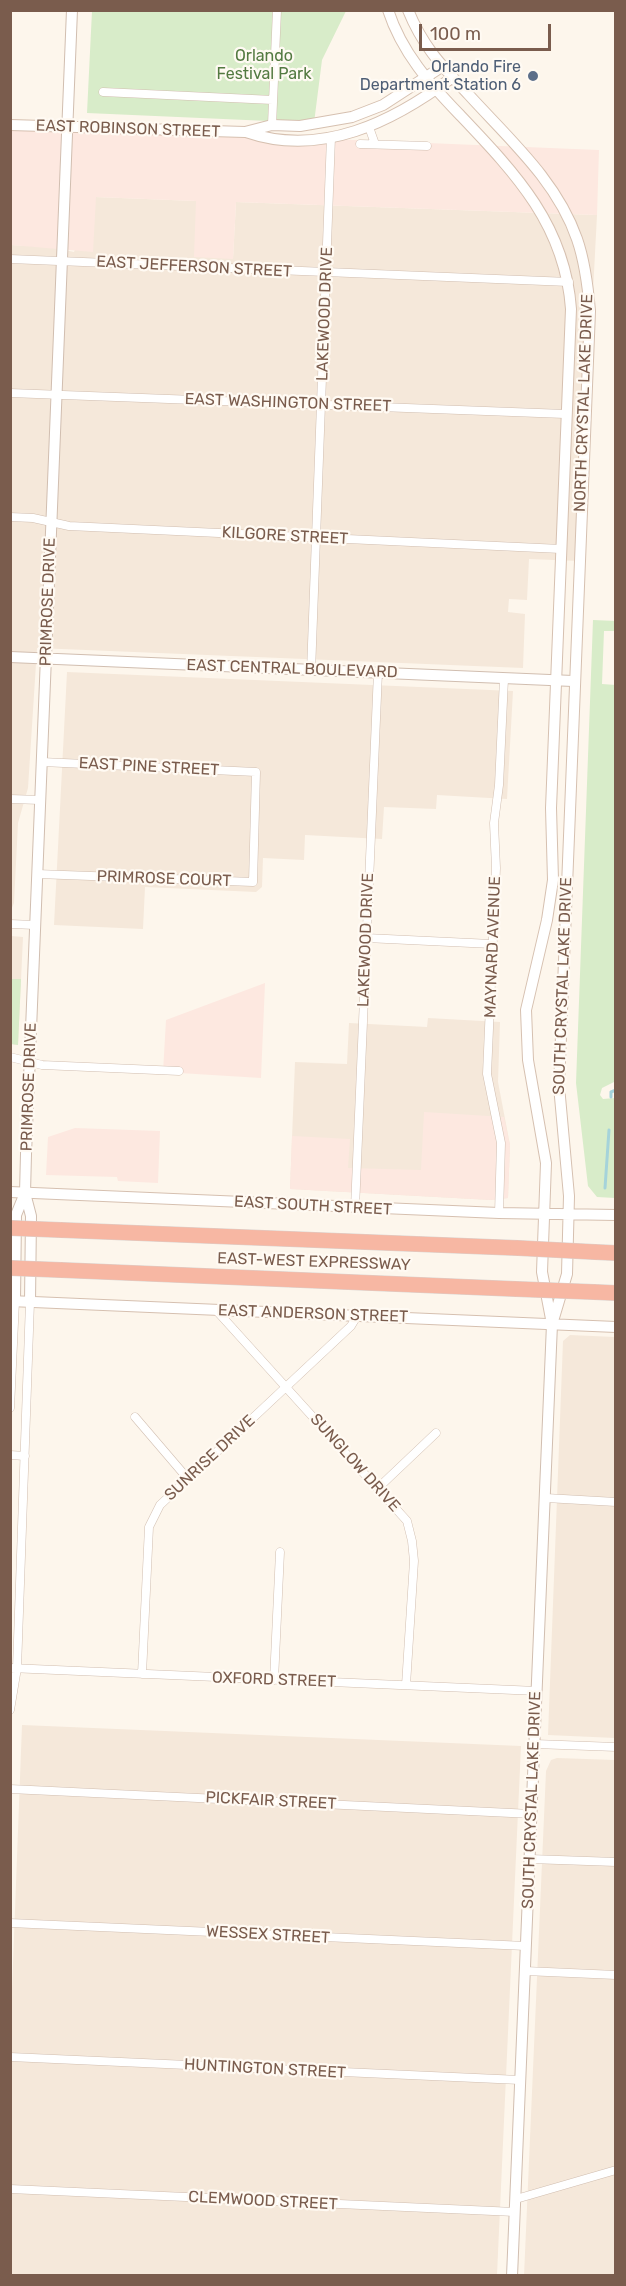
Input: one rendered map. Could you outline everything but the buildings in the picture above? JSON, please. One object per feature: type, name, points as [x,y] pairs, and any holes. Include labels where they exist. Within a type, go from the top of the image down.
[{"type":"highway","name":"EAST-WEST EXPRESSWAY","points":[[10,1228],[615,1253]]},
{"type":"highway","name":"EAST-WEST EXPRESSWAY","points":[[10,1268],[615,1293]]},
{"type":"main road","name":"PRIMROSE DRIVE","points":[[30,1302],[31,1216],[25,1193],[72,10]]},
{"type":"main road","name":"NORTH CRYSTAL LAKE DRIVE","points":[[388,10],[402,43],[425,78],[532,195],[558,246],[569,282],[571,309],[565,414],[557,681]]},
{"type":"main road","name":"NORTH CRYSTAL LAKE DRIVE","points":[[408,10],[428,51],[552,189],[577,239],[583,260],[590,311],[573,681]]},
{"type":"main road","name":"EAST ROBINSON STREET","points":[[10,125],[245,132],[272,125],[300,126],[352,117],[383,105],[443,66]]},
{"type":"main road","name":"EAST ROBINSON STREET","points":[[245,132],[270,141],[331,137],[369,127],[436,90],[453,77]]},
{"type":"main road","name":"EAST CENTRAL BOULEVARD","points":[[10,657],[573,681]]},
{"type":"main road","name":"SOUTH CRYSTAL LAKE DRIVE","points":[[512,2276],[552,1324],[542,1272],[546,1163],[528,1060],[526,1010],[547,920],[553,880],[551,808],[557,681]]},
{"type":"main road","name":"SOUTH CRYSTAL LAKE DRIVE","points":[[552,1324],[567,1274],[569,1213],[569,1170],[559,1086],[573,681]]},
{"type":"main road","name":"EAST SOUTH STREET","points":[[10,1192],[499,1214],[615,1215]]},
{"type":"main road","name":"PRIMROSE DRIVE","points":[[13,1301],[16,1215],[25,1193]]},
{"type":"main road","name":"EAST ANDERSON STREET","points":[[13,1301],[615,1327]]},
{"type":"street","points":[[272,125],[277,10]]},
{"type":"street","points":[[103,92],[273,100]]},
{"type":"street","points":[[369,127],[375,144]]},
{"type":"street","name":"LAKEWOOD DRIVE","points":[[311,671],[318,538],[331,137]]},
{"type":"street","points":[[360,144],[427,146]]},
{"type":"street","name":"EAST JEFFERSON STREET","points":[[10,259],[569,282]]},
{"type":"street","name":"EAST WASHINGTON STREET","points":[[10,393],[565,414]]},
{"type":"street","name":"KILGORE STREET","points":[[10,517],[69,526],[561,549]]},
{"type":"street","name":"LAKEWOOD DRIVE","points":[[355,1208],[378,672]]},
{"type":"street","name":"MAYNARD AVENUE","points":[[499,1214],[501,1143],[488,1074],[496,868],[494,823],[499,785],[504,679]]},
{"type":"street","name":"EAST PINE STREET","points":[[42,762],[256,772]]},
{"type":"street","name":"PRIMROSE COURT","points":[[37,874],[253,882],[256,772]]},
{"type":"street","points":[[10,799],[40,801]]},
{"type":"street","points":[[10,924],[35,925]]},
{"type":"street","points":[[366,938],[492,944]]},
{"type":"street","points":[[10,1057],[42,1065],[179,1071]]},
{"type":"street","name":"PRIMROSE DRIVE","points":[[10,1408],[13,1301]]},
{"type":"street","name":"PRIMROSE DRIVE","points":[[10,1710],[20,1590],[30,1302]]},
{"type":"street","name":"SUNGLOW DRIVE","points":[[216,1310],[407,1521],[412,1541],[406,1685]]},
{"type":"street","name":"SUNRISE DRIVE","points":[[142,1674],[149,1527],[160,1505],[287,1388],[351,1326],[357,1317]]},
{"type":"street","points":[[135,1417],[188,1479]]},
{"type":"street","points":[[378,1488],[436,1433]]},
{"type":"street","points":[[10,1455],[25,1456]]},
{"type":"street","points":[[546,1498],[615,1502]]},
{"type":"street","points":[[274,1680],[280,1552]]},
{"type":"street","points":[[10,1590],[20,1590]]},
{"type":"street","name":"OXFORD STREET","points":[[14,1668],[537,1691]]},
{"type":"street","points":[[534,1744],[615,1747]]},
{"type":"street","name":"PICKFAIR STREET","points":[[10,1789],[532,1814]]},
{"type":"street","points":[[530,1859],[615,1862]]},
{"type":"street","name":"WESSEX STREET","points":[[10,1923],[526,1946]]},
{"type":"street","points":[[525,1971],[615,1975]]},
{"type":"street","name":"HUNTINGTON STREET","points":[[10,2057],[520,2080]]},
{"type":"street","points":[[516,2199],[615,2170]]},
{"type":"street","name":"CLEMWOOD STREET","points":[[10,2189],[515,2212]]},
{"type":"shaded area","points":[[11,126],[599,150],[597,215],[236,202],[233,259],[194,257],[196,201],[96,197],[93,252],[11,245]]},
{"type":"shaded area","points":[[96,197],[196,201],[233,258],[236,202],[597,215],[579,561],[529,559],[527,600],[509,599],[508,612],[525,614],[523,668],[37,648],[28,788],[18,823],[14,903],[11,910],[11,245],[51,247],[74,252]]},
{"type":"shaded area","points":[[67,672],[513,691],[507,799],[437,795],[436,809],[384,807],[382,839],[305,835],[304,860],[263,858],[262,887],[256,892],[145,887],[143,929],[54,925]]},
{"type":"shaded area","points":[[11,936],[23,937],[18,1045],[11,1044]]},
{"type":"shaded area","points":[[265,983],[261,1078],[163,1072],[166,1020]]},
{"type":"shaded area","points":[[428,1018],[500,1022],[498,1082],[510,1145],[508,1198],[491,1200],[290,1189],[295,1062],[347,1064],[349,1023],[427,1027]]},
{"type":"shaded area","points":[[424,1112],[504,1117],[510,1145],[508,1198],[491,1200],[290,1189],[292,1136],[350,1139],[348,1168],[421,1170]]},
{"type":"shaded area","points":[[75,1128],[160,1131],[158,1183],[118,1181],[117,1177],[46,1175],[48,1137]]},
{"type":"shaded area","points":[[570,1335],[615,1337],[615,1738],[548,1735],[563,1341]]},
{"type":"shaded area","points":[[22,1725],[521,1746],[497,2275],[11,2276],[11,2016]]},
{"type":"shaded area","points":[[557,1758],[615,1760],[615,2275],[524,2276],[546,1771],[551,1760]]},
{"type":"green space","name":"Orlando Festival Park","points":[[92,11],[346,11],[322,60],[314,123],[87,113]]},
{"type":"green space","points":[[593,620],[616,621],[615,631],[604,631],[602,684],[616,685],[616,1081],[602,1088],[600,1095],[603,1099],[615,1098],[615,1198],[597,1197],[588,1186],[576,1083]]},
{"type":"green space","points":[[11,979],[21,979],[18,1045],[11,1044]]},
{"type":"waterway","points":[[611,1097],[611,1092],[616,1090]]},
{"type":"waterway","points":[[605,1188],[609,1130]]},
{"type":"place","name":"Orlando Fire Department Station 6","points":[[533,76]]}]
